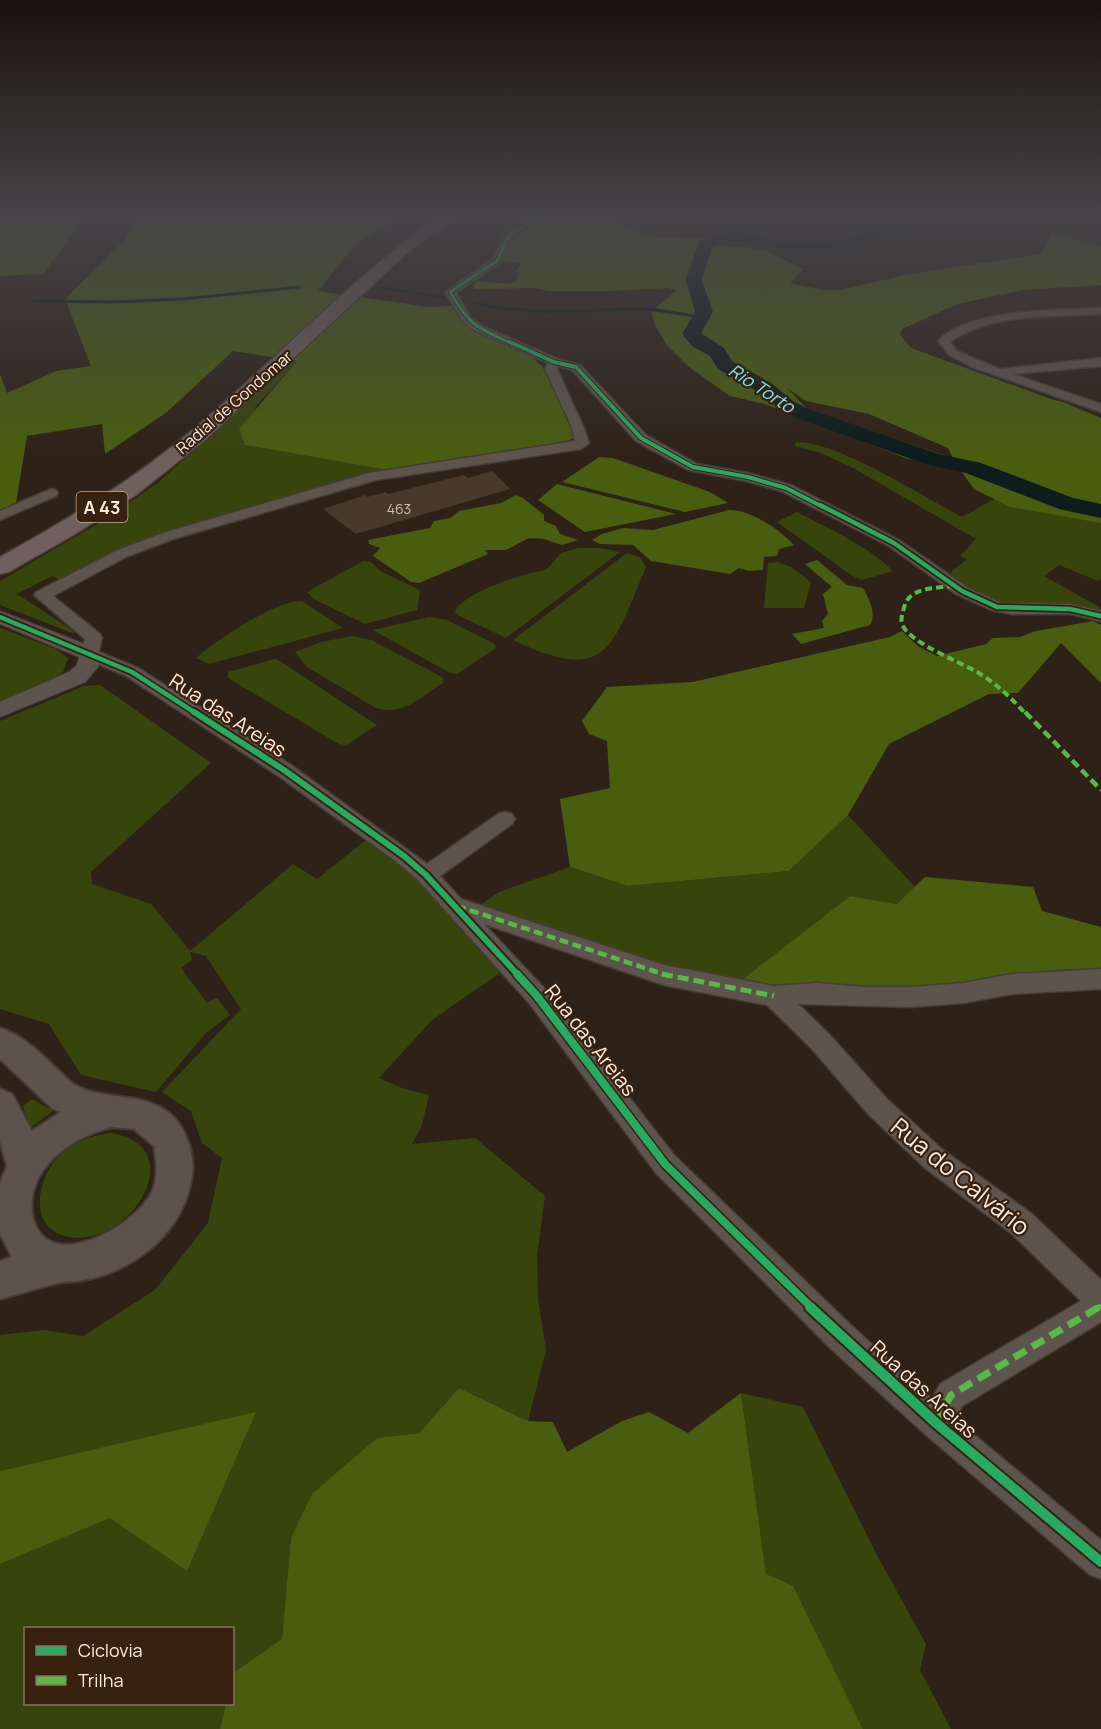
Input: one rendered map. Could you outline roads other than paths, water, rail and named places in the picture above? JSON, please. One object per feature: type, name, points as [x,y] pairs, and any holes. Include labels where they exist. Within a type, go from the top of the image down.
[{"type":"highway","name":"Radial de Gondomar","points":[[0,567],[69,528],[128,490],[197,437],[247,383],[344,295]]},
{"type":"highway","name":"Radial de Gondomar","points":[[0,543],[48,519],[101,486],[247,383]]},
{"type":"main road","points":[[0,1042],[9,1046],[65,1098],[112,1112]]},
{"type":"main road","points":[[0,1105],[18,1140],[12,1192],[12,1221],[21,1241],[37,1256],[59,1263]]},
{"type":"main road","points":[[0,1280],[59,1263],[88,1262],[117,1252],[142,1233],[162,1209],[174,1183],[176,1158],[168,1137],[154,1121],[135,1113],[112,1112],[87,1117],[63,1128],[42,1145],[12,1192]]},
{"type":"street","points":[[452,295],[467,320],[480,329],[554,362],[576,367],[640,438],[685,463],[702,470],[748,477],[786,488],[894,543],[954,586],[976,599],[997,607],[1070,609],[1101,616]]},
{"type":"street","points":[[1101,311],[992,320],[971,325],[950,334],[944,341],[953,353],[996,372],[1101,408]]},
{"type":"street","points":[[0,710],[77,677],[87,667],[94,638],[42,595],[121,554],[168,536],[374,476],[582,443],[578,428],[551,369],[554,362]]},
{"type":"street","points":[[996,372],[1101,362]]},
{"type":"street","points":[[1030,368],[1034,385]]},
{"type":"street","points":[[0,516],[51,494]]},
{"type":"street","name":"Rua das Areias","points":[[0,617],[132,672],[284,770],[426,874],[537,996],[665,1164],[841,1337],[936,1424],[1101,1562]]},
{"type":"street","points":[[426,874],[505,819]]},
{"type":"street","points":[[451,904],[664,975],[774,996],[817,993],[865,997],[911,997],[963,993],[1012,984],[1101,979]]},
{"type":"street","name":"Rua do Calvário","points":[[774,996],[820,1041],[878,1107],[934,1159],[1022,1224],[1101,1300]]},
{"type":"street","points":[[936,1424],[951,1395],[1101,1306]]},
{"type":"waterway","points":[[34,301],[113,302],[225,295]]},
{"type":"waterway","points":[[426,295],[447,298]]},
{"type":"waterway","name":"Rio Torto","points":[[699,295],[704,312],[691,334],[700,343],[717,352],[725,365],[764,387],[786,405],[801,413],[933,459],[973,468],[1067,504],[1101,511]]},
{"type":"waterway","points":[[475,303],[535,311],[645,309],[701,317]]}]
